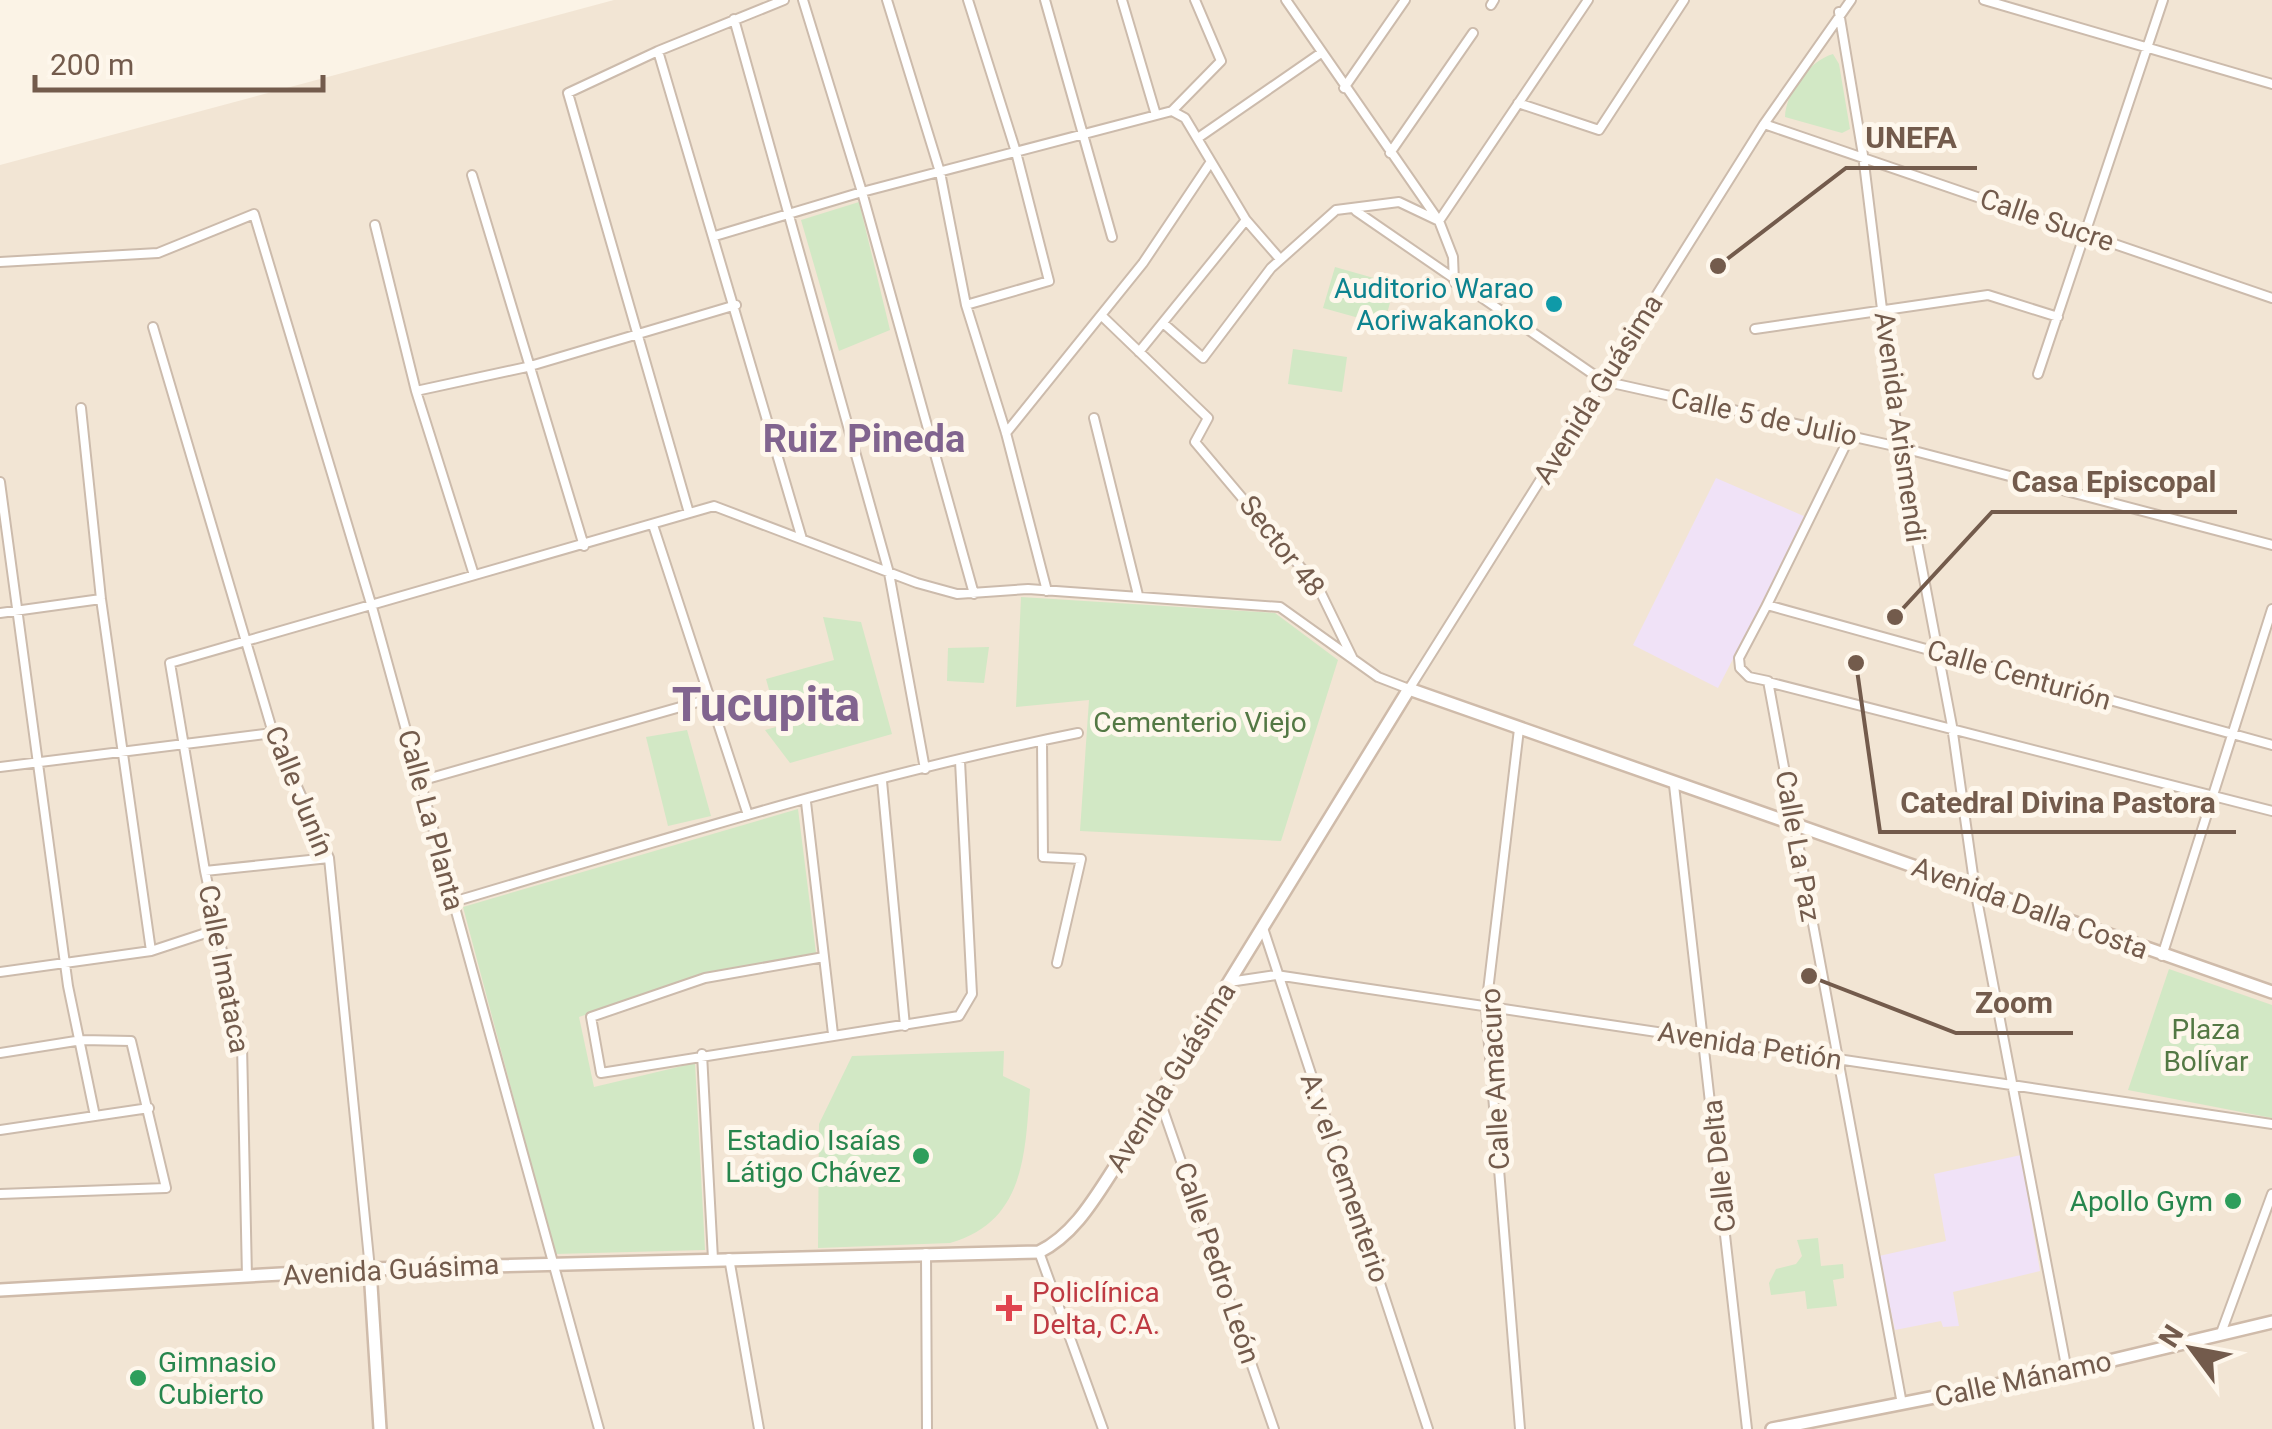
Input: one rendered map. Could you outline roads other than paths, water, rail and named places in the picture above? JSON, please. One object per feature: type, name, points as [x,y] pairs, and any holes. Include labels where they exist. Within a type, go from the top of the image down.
[{"type":"main road","name":"Avenida Dalla Costa","points":[[1410,690],[2272,992]]},
{"type":"main road","name":"Avenida Guásima","points":[[1,1286],[552,1263],[1039,1252],[1062,1237],[1082,1215],[1159,1098],[1410,690]]},
{"type":"main road","points":[[370,1269],[380,1429]]},
{"type":"main road","name":"Calle Mánamo","points":[[1772,1429],[2067,1371],[2272,1322]]},
{"type":"street","points":[[688,513],[568,93],[658,50],[784,0]]},
{"type":"street","points":[[803,0],[862,192],[974,594]]},
{"type":"street","points":[[887,0],[940,172],[966,305],[1006,432],[1047,590]]},
{"type":"street","points":[[966,305],[1049,281],[1016,152],[968,0]]},
{"type":"street","points":[[1045,0],[1112,237]]},
{"type":"street","points":[[1122,0],[1156,114]]},
{"type":"street","points":[[714,236],[862,192],[1172,111],[1221,61],[1195,0]]},
{"type":"street","points":[[1286,0],[1439,221],[1454,257],[1454,282]]},
{"type":"street","points":[[1344,88],[1404,0]]},
{"type":"street","points":[[1439,221],[1588,0]]},
{"type":"street","points":[[1518,103],[1600,130],[1684,0]]},
{"type":"street","name":"Avenida Guásima","points":[[1410,690],[1764,124],[1851,0]]},
{"type":"street","points":[[1984,0],[2272,84]]},
{"type":"street","points":[[2038,374],[2088,234],[2163,0]]},
{"type":"street","name":"Avenida Arismendi","points":[[1840,12],[1863,155],[1899,447],[1952,726],[1975,889],[2067,1371]]},
{"type":"street","points":[[734,19],[889,572],[924,769]]},
{"type":"street","points":[[1390,153],[1474,32]]},
{"type":"street","points":[[658,50],[802,539]]},
{"type":"street","points":[[1198,138],[1321,53]]},
{"type":"street","points":[[1172,111],[1184,118],[1246,220],[1280,259]]},
{"type":"street","name":"Calle Sucre","points":[[1764,124],[2272,298]]},
{"type":"street","points":[[1006,432],[1144,264],[1210,163]]},
{"type":"street","points":[[472,175],[527,368],[584,546]]},
{"type":"street","points":[[1163,322],[1202,358],[1280,259],[1336,210],[1399,202],[1439,221]]},
{"type":"street","name":"Calle 5 de Julio","points":[[1356,210],[1454,282],[1603,381],[1899,447],[2272,546]]},
{"type":"street","name":"Calle La Planta","points":[[0,262],[158,253],[254,214],[372,607],[599,1429]]},
{"type":"street","points":[[1101,315],[1139,352],[1246,220]]},
{"type":"street","points":[[374,225],[416,391],[474,575]]},
{"type":"street","points":[[1755,329],[1988,295],[2058,317]]},
{"type":"street","points":[[416,391],[527,368],[736,305]]},
{"type":"street","name":"Calle Junín","points":[[153,327],[273,733],[329,858],[370,1269]]},
{"type":"street","name":"Sector 48","points":[[1139,352],[1208,418],[1195,442],[1319,589],[1353,660]]},
{"type":"street","points":[[81,408],[101,599],[151,950]]},
{"type":"street","points":[[1094,418],[1138,596]]},
{"type":"street","points":[[1767,606],[1850,436]]},
{"type":"street","points":[[0,482],[68,986],[95,1116]]},
{"type":"street","points":[[246,643],[714,506],[939,590],[974,594],[1047,590],[1280,608],[1353,660],[1410,690]]},
{"type":"street","points":[[653,525],[748,816]]},
{"type":"street","points":[[0,612],[101,599]]},
{"type":"street","name":"Calle Centurión","points":[[1767,606],[1935,650],[2231,737],[2272,745]]},
{"type":"street","name":"Calle La Paz","points":[[1767,606],[1739,658],[1740,668],[1749,676],[1768,682],[1902,1405]]},
{"type":"street","points":[[2162,956],[2272,610]]},
{"type":"street","name":"Calle Imataca","points":[[246,643],[170,663],[206,871],[242,1045],[248,1277]]},
{"type":"street","points":[[1768,682],[2272,811]]},
{"type":"street","points":[[420,781],[712,698]]},
{"type":"street","name":"Calle Amacuro","points":[[1519,729],[1486,1008],[1520,1429]]},
{"type":"street","points":[[0,766],[183,747],[273,733]]},
{"type":"street","points":[[453,902],[748,816],[960,760],[1078,734]]},
{"type":"street","points":[[1042,740],[1043,857],[1082,859],[1057,963]]},
{"type":"street","points":[[824,957],[705,978],[591,1018],[601,1074],[702,1054],[958,1016],[972,994],[960,760]]},
{"type":"street","points":[[882,781],[905,1026]]},
{"type":"street","name":"Calle Delta","points":[[1674,785],[1748,1429]]},
{"type":"street","points":[[806,802],[833,1034]]},
{"type":"street","points":[[206,871],[329,858]]},
{"type":"street","name":"A.v el Cementerio","points":[[1263,928],[1428,1429]]},
{"type":"street","points":[[0,972],[151,950],[218,929]]},
{"type":"street","name":"Avenida Petión","points":[[1229,982],[1276,975],[2272,1124]]},
{"type":"street","points":[[0,1053],[82,1040],[130,1040],[166,1188],[0,1194]]},
{"type":"street","points":[[702,1054],[713,1258]]},
{"type":"street","name":"Calle Pedro León","points":[[1159,1098],[1274,1429]]},
{"type":"street","points":[[0,1130],[149,1108]]},
{"type":"street","points":[[2221,1333],[2272,1194]]},
{"type":"street","points":[[1039,1252],[1103,1429]]},
{"type":"street","points":[[926,1253],[927,1429]]},
{"type":"street","points":[[729,1258],[759,1429]]},
{"type":"place","name":"UNEFA","points":[[1718,266]]},
{"type":"place","name":"Auditorio Warao Aoriwakanoko","points":[[1554,304]]},
{"type":"place","name":"Casa Episcopal","points":[[1895,617]]},
{"type":"place","name":"Catedral Divina Pastora","points":[[1856,663]]},
{"type":"place","name":"Zoom","points":[[1809,976]]},
{"type":"place","name":"Estadio Isaías Látigo Chávez","points":[[921,1156]]},
{"type":"place","name":"Apollo Gym","points":[[2233,1201]]},
{"type":"place","name":"Policlínica Delta, C.A.","points":[[1009,1308]]},
{"type":"place","name":"Gimnasio Cubierto","points":[[138,1378]]},
{"type":"district","name":"Ruiz Pineda","points":[[864,439]]},
{"type":"district","name":"Tucupita","points":[[766,704]]},
{"type":"park label","name":"Cementerio Viejo","points":[[1200,722]]},
{"type":"park label","name":"Plaza Bolívar","points":[[2206,1045]]}]
